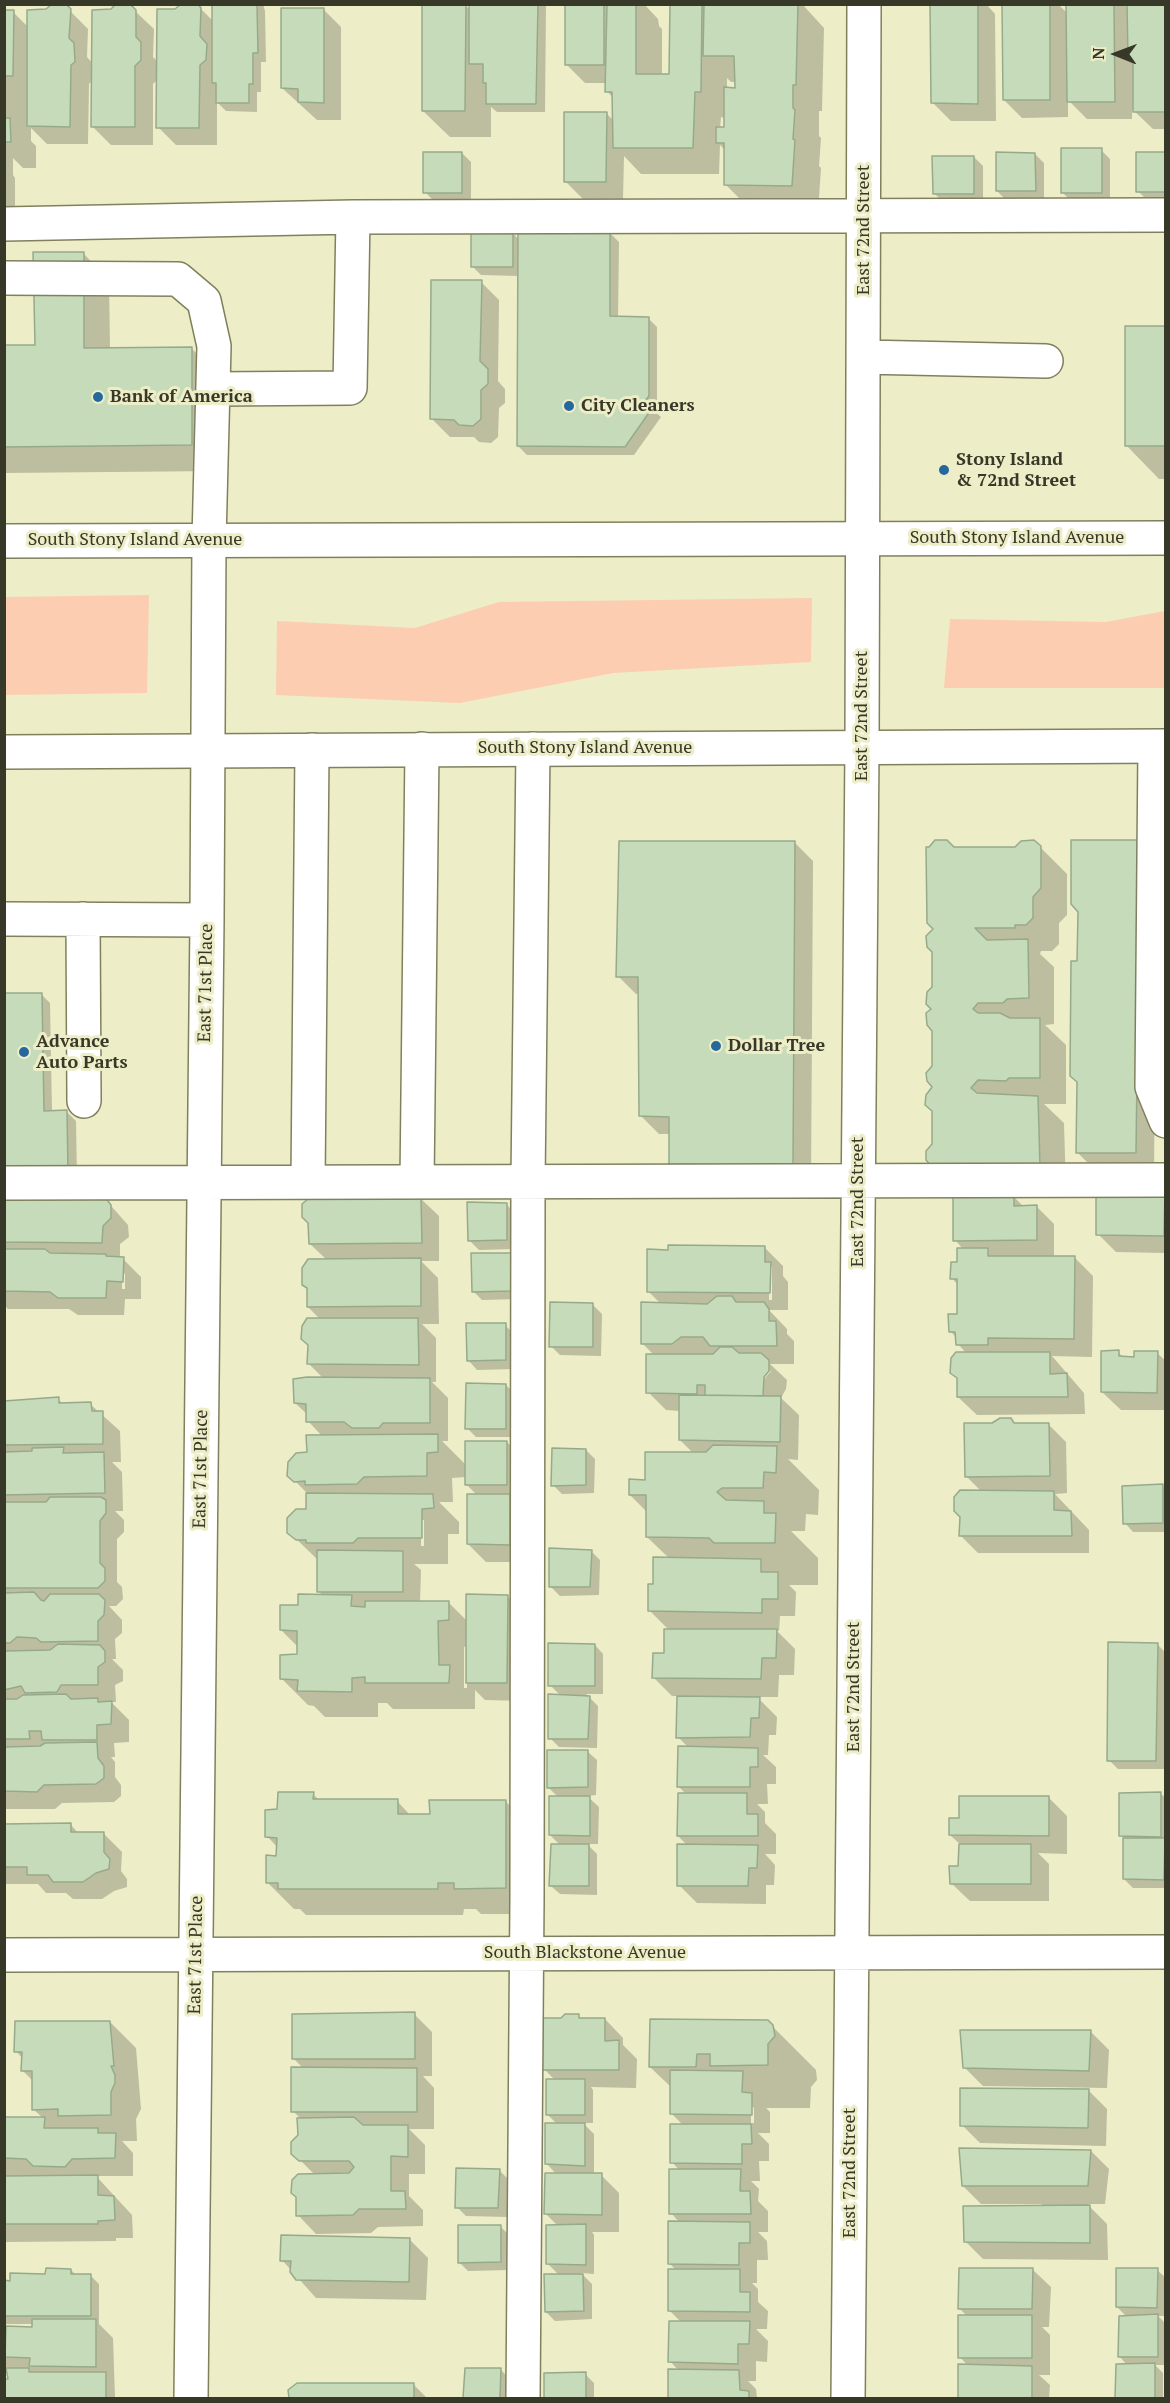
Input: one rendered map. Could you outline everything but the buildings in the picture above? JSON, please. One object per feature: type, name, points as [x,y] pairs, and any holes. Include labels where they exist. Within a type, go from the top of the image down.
[{"type":"main road","name":"East 72nd Street","points":[[848,2398],[862,747],[864,4]]},
{"type":"main road","points":[[4,224],[352,217],[1166,216]]},
{"type":"main road","points":[[213,389],[350,388],[352,217]]},
{"type":"main road","name":"East 71st Place","points":[[4,278],[178,279],[204,301],[214,346],[209,540],[209,750],[191,2398]]},
{"type":"main road","points":[[864,357],[1046,361]]},
{"type":"main road","name":"South Stony Island Avenue","points":[[4,541],[1166,538]]},
{"type":"main road","points":[[1160,746],[1152,1087],[1164,1116]]},
{"type":"main road","name":"South Stony Island Avenue","points":[[4,752],[1160,746]]},
{"type":"main road","points":[[417,1182],[422,749]]},
{"type":"main road","points":[[523,2398],[527,1953],[528,1181],[533,749]]},
{"type":"main road","points":[[308,1182],[312,750]]},
{"type":"main road","points":[[4,920],[207,920]]},
{"type":"main road","points":[[83,920],[84,1101]]},
{"type":"main road","points":[[4,1183],[1166,1180]]},
{"type":"main road","name":"South Blackstone Avenue","points":[[4,1955],[1166,1952]]},
{"type":"shaded area","points":[[149,595],[147,693],[5,695],[5,597]]},
{"type":"shaded area","points":[[812,598],[811,662],[613,673],[460,703],[276,695],[277,621],[415,628],[499,602]]},
{"type":"shaded area","points":[[1165,611],[1165,688],[944,688],[950,619],[1106,622]]},
{"type":"place","name":"Bank of America","points":[[98,397]]},
{"type":"place","name":"City Cleaners","points":[[569,406]]},
{"type":"place","name":"Stony Island & 72nd Street","points":[[944,470]]},
{"type":"place","name":"Dollar Tree","points":[[716,1046]]},
{"type":"place","name":"Advance Auto Parts","points":[[24,1052]]}]
